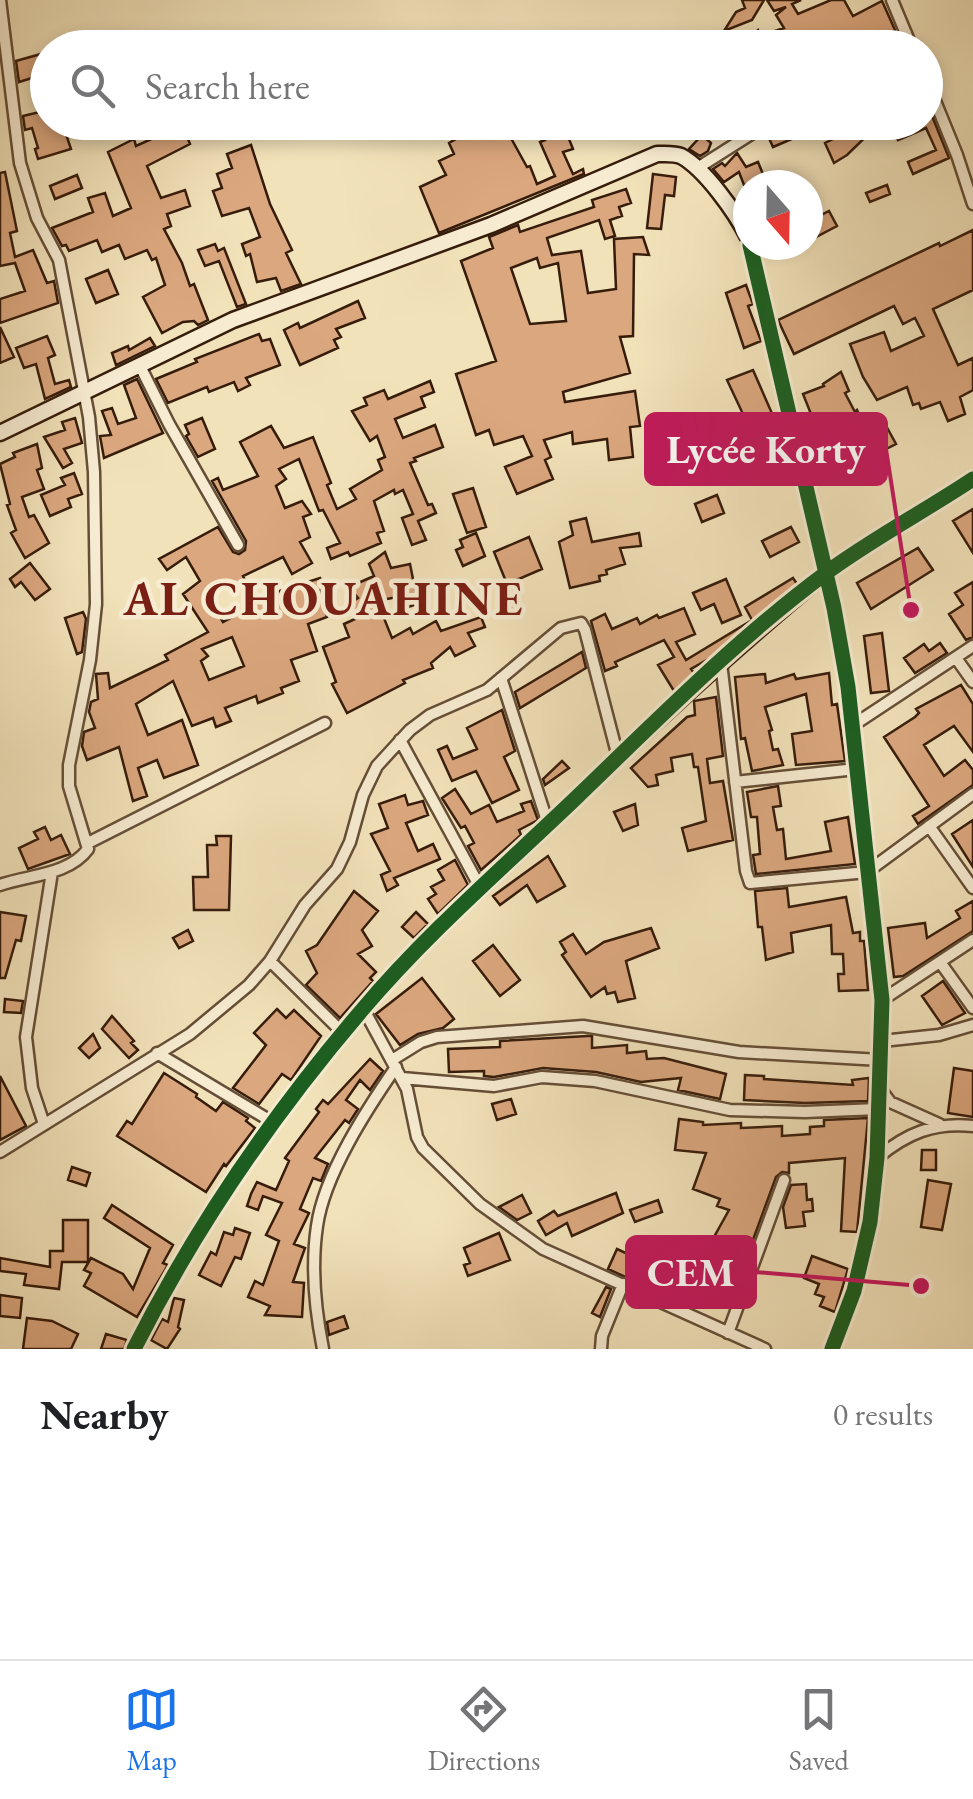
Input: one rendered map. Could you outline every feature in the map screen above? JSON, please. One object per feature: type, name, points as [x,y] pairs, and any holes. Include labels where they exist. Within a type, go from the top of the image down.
[{"type":"street","points":[[0,0],[20,162],[37,218],[59,260],[86,391],[94,472],[96,604],[90,660],[69,765],[69,786],[88,843],[85,854],[52,872],[0,884]]},
{"type":"street","points":[[892,0],[905,30]]},
{"type":"street","points":[[943,121],[973,204]]},
{"type":"street","points":[[696,169],[742,140]]},
{"type":"street","points":[[0,433],[233,320],[491,226],[636,160],[670,154],[682,156],[733,213]]},
{"type":"street","points":[[753,260],[796,454],[827,572],[852,726],[882,1000],[877,1158],[864,1256],[833,1349]]},
{"type":"street","points":[[140,366],[168,424],[238,545]]},
{"type":"street","points":[[134,1349],[178,1268],[274,1122],[363,1008],[548,824],[720,662],[827,572],[973,479]]},
{"type":"street","points":[[0,1152],[217,1013],[249,986],[305,904],[337,869],[377,766],[430,715],[476,696],[561,628],[580,623],[618,757]]},
{"type":"street","points":[[852,726],[973,646]]},
{"type":"street","points":[[956,658],[973,682]]},
{"type":"street","points":[[720,662],[750,883],[867,872],[973,794]]},
{"type":"street","points":[[501,678],[548,824]]},
{"type":"street","points":[[88,843],[325,723]]},
{"type":"street","points":[[400,740],[481,889]]},
{"type":"street","points":[[735,782],[856,769]]},
{"type":"street","points":[[929,826],[973,888]]},
{"type":"street","points":[[44,1124],[32,1088],[26,1037],[52,872]]},
{"type":"street","points":[[882,1000],[973,940]]},
{"type":"street","points":[[270,960],[343,1033]]},
{"type":"street","points":[[940,962],[973,1008]]},
{"type":"street","points":[[363,1008],[402,1078],[417,1137],[480,1204],[543,1248],[763,1349]]},
{"type":"street","points":[[882,1042],[940,1035],[973,1025]]},
{"type":"street","points":[[323,1349],[314,1283],[317,1224],[338,1168],[394,1064],[421,1042],[436,1036],[556,1026],[601,1028],[739,1052],[880,1060]]},
{"type":"street","points":[[157,1053],[274,1122]]},
{"type":"street","points":[[402,1078],[481,1086],[542,1077],[594,1082],[730,1110],[878,1109]]},
{"type":"street","points":[[879,1086],[890,1102],[940,1125]]},
{"type":"street","points":[[877,1158],[914,1132],[940,1125],[973,1126]]},
{"type":"street","points":[[728,1333],[784,1180]]},
{"type":"street","points":[[601,1349],[602,1336],[623,1284]]},
{"type":"building","points":[[742,0],[764,0],[752,20],[725,30],[736,12],[745,8]]},
{"type":"building","points":[[767,0],[801,0],[792,4],[798,14],[831,0],[844,0],[853,16],[882,1],[895,30],[778,30],[784,28],[776,15],[786,7],[774,11]]},
{"type":"building","points":[[30,57],[30,79],[19,82],[16,61]]},
{"type":"building","points":[[30,114],[30,129],[25,130],[23,116]]},
{"type":"building","points":[[36,140],[68,140],[71,149],[38,159]]},
{"type":"building","points":[[132,140],[136,146],[149,140],[188,140],[190,144],[147,166],[161,198],[185,190],[190,206],[167,214],[171,226],[164,229],[190,286],[194,284],[208,320],[198,325],[194,321],[183,322],[162,333],[143,297],[165,285],[156,258],[152,260],[147,250],[125,259],[119,245],[102,252],[97,240],[69,251],[52,228],[93,212],[88,198],[105,193],[113,216],[131,208],[108,152]]},
{"type":"building","points":[[512,140],[537,184],[555,176],[540,142],[569,140],[573,149],[563,152],[573,174],[583,169],[584,174],[439,233],[420,187],[446,175],[439,161],[454,154],[449,143]]},
{"type":"building","points":[[697,140],[711,143],[700,156],[689,149]]},
{"type":"building","points":[[770,140],[789,140],[773,147]]},
{"type":"building","points":[[831,140],[862,140],[834,163],[825,143]]},
{"type":"building","points":[[931,140],[942,140],[949,158],[913,174],[908,162],[936,150]]},
{"type":"building","points":[[251,145],[270,204],[292,250],[286,253],[301,284],[281,291],[276,278],[257,282],[250,254],[246,256],[242,244],[260,237],[249,208],[222,216],[213,191],[222,188],[217,174],[232,168],[227,154]]},
{"type":"building","points":[[737,153],[746,167],[758,162],[761,170],[733,170],[733,176],[724,182],[713,169],[722,163],[725,166]]},
{"type":"building","points":[[5,172],[17,231],[10,233],[15,257],[33,250],[47,283],[54,281],[58,303],[0,323],[0,299],[25,291],[15,263],[0,266],[0,173]]},
{"type":"building","points":[[653,174],[676,177],[674,196],[665,195],[661,229],[647,228]]},
{"type":"building","points":[[77,175],[82,188],[55,199],[50,186]]},
{"type":"building","points":[[887,185],[890,194],[870,202],[866,193]]},
{"type":"building","points":[[626,189],[631,203],[619,207],[622,216],[610,220],[615,236],[605,239],[599,220],[547,238],[552,255],[581,251],[588,293],[616,289],[614,239],[643,237],[649,255],[634,254],[633,336],[620,337],[630,373],[563,392],[565,402],[635,391],[640,426],[630,427],[633,457],[609,460],[607,439],[573,444],[572,432],[544,440],[551,457],[545,460],[553,479],[517,494],[505,467],[532,456],[523,436],[494,445],[489,430],[476,435],[456,374],[496,361],[461,261],[493,248],[489,237],[518,225],[520,232],[594,207],[592,200]],"holes":[[[537,258],[540,268],[558,263],[566,321],[530,324],[511,268]]]},
{"type":"building","points":[[829,211],[837,226],[823,233],[823,214]]},
{"type":"building","points":[[973,230],[973,290],[933,309],[958,365],[973,358],[973,390],[960,397],[965,414],[948,421],[940,402],[921,409],[919,403],[913,405],[907,387],[877,400],[850,344],[884,332],[891,351],[924,336],[915,318],[903,324],[894,306],[794,354],[778,320]]},
{"type":"building","points":[[215,244],[218,251],[224,248],[246,304],[237,307],[219,261],[205,266],[198,250]]},
{"type":"building","points":[[108,270],[118,294],[96,303],[86,279]]},
{"type":"building","points":[[746,285],[753,304],[748,306],[761,341],[744,348],[726,293]]},
{"type":"building","points":[[358,301],[365,318],[336,329],[341,337],[334,340],[338,348],[300,365],[284,330],[298,323],[300,328]]},
{"type":"building","points":[[0,327],[14,357],[0,363]]},
{"type":"building","points":[[259,334],[262,341],[270,339],[280,365],[246,378],[250,385],[238,391],[234,382],[209,392],[207,387],[168,403],[156,379]]},
{"type":"building","points":[[47,336],[55,355],[48,358],[55,384],[69,380],[71,387],[45,399],[36,364],[24,368],[16,348]]},
{"type":"building","points":[[150,338],[155,346],[116,365],[112,353],[128,346],[129,350]]},
{"type":"building","points":[[753,370],[788,456],[759,469],[751,449],[758,446],[727,380]]},
{"type":"building","points":[[841,372],[849,391],[845,393],[855,412],[862,421],[869,419],[873,427],[884,422],[896,444],[880,452],[875,441],[814,473],[802,423],[813,419],[803,394],[824,386]]},
{"type":"building","points":[[137,379],[163,433],[104,458],[100,436],[111,435],[102,411],[112,408],[118,424],[136,418],[124,385]]},
{"type":"building","points":[[430,381],[434,392],[421,397],[425,407],[395,419],[403,438],[435,425],[443,447],[410,463],[428,505],[432,504],[436,513],[418,521],[426,540],[412,545],[402,518],[413,514],[403,490],[395,494],[394,490],[374,501],[384,531],[377,533],[381,543],[331,559],[327,548],[340,543],[323,510],[319,511],[299,459],[279,469],[286,479],[276,486],[285,508],[302,501],[311,514],[303,517],[310,537],[300,542],[312,563],[292,574],[283,557],[243,576],[246,582],[232,589],[228,581],[205,593],[223,622],[280,591],[320,578],[326,589],[319,591],[327,617],[308,624],[317,651],[291,660],[299,681],[281,688],[283,693],[258,703],[256,696],[225,708],[231,721],[216,727],[213,718],[192,726],[173,681],[136,704],[148,735],[182,720],[198,765],[164,778],[157,760],[138,768],[147,796],[133,801],[119,747],[87,760],[82,746],[84,732],[95,728],[89,712],[91,702],[98,699],[96,674],[108,673],[110,688],[168,660],[165,655],[208,632],[183,594],[200,581],[186,557],[167,570],[159,559],[218,527],[233,552],[245,550],[246,541],[212,481],[218,478],[223,490],[258,476],[240,442],[271,426],[284,448],[313,437],[337,509],[356,499],[350,489],[382,470],[378,460],[385,457],[377,436],[370,441],[352,411],[367,405],[364,398],[384,390],[388,399]],"holes":[[[232,637],[244,666],[209,680],[201,661],[208,656],[202,649]]]},
{"type":"building","points":[[75,418],[82,443],[64,449],[72,463],[63,468],[44,437],[65,430],[62,422]]},
{"type":"building","points":[[202,418],[215,449],[198,457],[186,436],[189,434],[185,425]]},
{"type":"building","points":[[37,444],[42,468],[37,470],[44,489],[22,497],[29,517],[34,515],[49,543],[25,558],[11,533],[16,530],[0,464],[15,457],[13,453]]},
{"type":"building","points":[[74,473],[82,494],[68,499],[71,507],[50,516],[41,495],[65,485],[61,478]]},
{"type":"building","points":[[473,488],[486,527],[467,533],[453,494]]},
{"type":"building","points":[[717,495],[724,513],[702,522],[695,504]]},
{"type":"building","points":[[973,509],[973,553],[953,521]]},
{"type":"building","points":[[586,518],[592,542],[639,533],[641,546],[620,548],[625,564],[606,570],[607,574],[599,576],[600,581],[570,588],[559,542],[573,535],[570,522]]},
{"type":"building","points":[[791,527],[799,542],[770,557],[762,541]]},
{"type":"building","points":[[476,533],[485,556],[463,566],[456,550],[463,547],[460,540]]},
{"type":"building","points":[[529,537],[542,569],[507,584],[494,552]]},
{"type":"building","points":[[918,548],[933,570],[871,609],[857,583]]},
{"type":"building","points":[[385,552],[391,568],[410,564],[418,604],[405,608],[402,598],[397,597],[377,601],[392,638],[410,628],[413,634],[436,621],[441,631],[481,617],[485,627],[468,633],[475,646],[455,656],[450,647],[431,663],[433,668],[403,680],[405,683],[347,713],[332,684],[336,682],[323,647],[349,637],[344,624],[355,619],[349,604],[358,598],[349,587],[374,576],[369,564]]},
{"type":"building","points":[[30,563],[50,589],[35,600],[21,582],[15,587],[10,579]]},
{"type":"building","points":[[793,578],[797,584],[712,657],[691,669],[694,673],[674,691],[658,665],[674,657],[664,640],[615,662],[617,666],[605,671],[591,621],[605,614],[612,629],[637,618],[640,624],[684,608],[695,634],[676,642],[686,660],[752,620],[745,607]]},
{"type":"building","points":[[726,579],[741,615],[722,623],[714,604],[701,610],[693,593]]},
{"type":"building","points":[[973,582],[973,637],[966,640],[949,614],[963,605],[955,593]]},
{"type":"building","points":[[514,593],[522,612],[509,617],[501,598]]},
{"type":"building","points":[[83,612],[86,619],[82,652],[77,654],[65,618]]},
{"type":"building","points":[[882,633],[889,691],[871,693],[864,636]]},
{"type":"building","points":[[940,643],[947,653],[915,673],[904,658],[924,644],[929,651]]},
{"type":"building","points":[[582,652],[586,668],[520,708],[515,692]]},
{"type":"building","points":[[829,673],[845,761],[796,765],[792,734],[812,731],[806,694],[765,707],[773,750],[778,749],[783,765],[752,771],[745,738],[741,739],[735,677],[765,674],[766,683],[794,674],[796,679]]},
{"type":"building","points":[[961,685],[973,704],[973,752],[954,726],[924,745],[944,776],[965,760],[973,770],[973,785],[918,824],[913,816],[929,806],[884,737],[915,717],[919,713],[916,709]]},
{"type":"building","points":[[716,697],[723,756],[707,759],[710,783],[723,781],[733,840],[688,851],[682,828],[706,821],[698,767],[694,767],[692,754],[671,758],[673,771],[656,775],[658,785],[648,787],[631,768],[687,717],[695,715],[694,701]]},
{"type":"building","points":[[502,710],[515,751],[504,757],[519,790],[492,803],[476,771],[452,781],[438,750],[447,746],[453,759],[477,749],[467,728]]},
{"type":"building","points":[[562,761],[569,768],[545,785],[543,779]]},
{"type":"building","points":[[778,786],[781,806],[773,807],[777,830],[783,829],[786,859],[831,851],[825,822],[848,817],[855,864],[756,874],[753,855],[760,854],[757,817],[751,817],[747,792]]},
{"type":"building","points":[[455,789],[471,814],[489,805],[497,822],[524,811],[521,804],[531,801],[538,820],[519,830],[521,835],[481,870],[468,846],[474,843],[465,826],[461,828],[442,798]]},
{"type":"building","points":[[405,795],[408,805],[423,801],[428,815],[406,823],[418,851],[433,844],[440,859],[394,878],[398,885],[387,891],[381,875],[390,871],[371,834],[388,828],[379,804]]},
{"type":"building","points":[[635,804],[638,825],[623,831],[614,812]]},
{"type":"building","points":[[973,820],[973,867],[952,834]]},
{"type":"building","points":[[45,827],[51,840],[61,835],[70,854],[28,869],[19,848],[38,839],[34,832]]},
{"type":"building","points":[[216,836],[231,836],[229,910],[194,910],[193,877],[208,877],[207,845],[217,845]]},
{"type":"building","points":[[548,856],[565,886],[537,902],[527,885],[500,905],[493,896]]},
{"type":"building","points":[[455,860],[468,885],[438,914],[428,899],[436,894],[431,887],[444,880],[438,870]]},
{"type":"building","points":[[787,888],[789,907],[846,897],[853,933],[860,932],[860,941],[864,941],[868,990],[839,991],[838,974],[844,974],[843,954],[832,954],[831,925],[791,933],[793,952],[766,960],[755,891]]},
{"type":"building","points":[[354,891],[378,911],[362,930],[372,946],[358,954],[376,972],[370,978],[373,981],[340,1018],[306,985],[317,973],[306,951],[317,945]]},
{"type":"building","points":[[973,901],[973,931],[903,976],[894,977],[888,928],[925,923],[927,938],[960,918],[956,911]]},
{"type":"building","points":[[0,912],[26,916],[21,941],[16,940],[5,978],[0,978]]},
{"type":"building","points":[[416,912],[428,924],[414,938],[402,927]]},
{"type":"building","points":[[651,928],[659,948],[626,961],[635,998],[618,1002],[615,992],[607,994],[605,987],[591,997],[562,955],[566,952],[560,942],[573,934],[586,954],[604,942]]},
{"type":"building","points":[[188,930],[193,941],[179,948],[173,938]]},
{"type":"building","points":[[493,945],[520,980],[500,996],[473,961]]},
{"type":"building","points":[[422,978],[454,1019],[443,1028],[418,1034],[400,1045],[376,1014]]},
{"type":"building","points":[[943,981],[965,1013],[942,1025],[922,996]]},
{"type":"building","points":[[5,999],[23,1001],[21,1013],[4,1012]]},
{"type":"building","points":[[277,1009],[286,1018],[294,1010],[321,1036],[291,1080],[282,1074],[259,1104],[233,1088],[266,1045],[254,1033]]},
{"type":"building","points":[[112,1016],[138,1050],[129,1058],[102,1029]]},
{"type":"building","points":[[93,1034],[100,1048],[89,1058],[79,1048]]},
{"type":"building","points":[[592,1036],[592,1048],[627,1045],[627,1053],[646,1051],[647,1059],[664,1058],[726,1074],[720,1099],[678,1090],[681,1078],[641,1082],[596,1072],[543,1068],[494,1077],[484,1076],[484,1071],[449,1072],[448,1049],[500,1047],[500,1041]]},
{"type":"building","points":[[370,1059],[383,1071],[370,1090],[360,1080],[346,1100],[358,1109],[315,1158],[328,1164],[321,1181],[313,1178],[300,1209],[309,1213],[294,1244],[305,1248],[293,1282],[304,1283],[302,1317],[265,1315],[270,1306],[248,1297],[255,1281],[263,1285],[279,1241],[266,1235],[282,1203],[263,1196],[258,1210],[247,1206],[251,1194],[257,1182],[276,1190],[289,1161],[285,1158],[319,1112],[316,1109],[323,1100],[328,1104]]},
{"type":"building","points":[[954,1068],[973,1071],[973,1117],[948,1113]]},
{"type":"building","points":[[164,1073],[216,1111],[223,1102],[248,1118],[246,1121],[255,1128],[206,1192],[117,1136],[127,1121],[132,1124]]},
{"type":"building","points":[[745,1075],[853,1085],[852,1080],[869,1078],[868,1101],[744,1100]]},
{"type":"building","points":[[0,1076],[26,1126],[0,1140]]},
{"type":"building","points":[[511,1099],[516,1114],[497,1120],[492,1104]]},
{"type":"building","points":[[868,1118],[857,1232],[841,1231],[845,1158],[789,1163],[789,1173],[782,1172],[776,1177],[750,1248],[741,1262],[736,1259],[719,1303],[690,1292],[695,1279],[690,1277],[692,1270],[664,1259],[671,1241],[708,1255],[729,1210],[717,1206],[720,1199],[693,1189],[706,1153],[675,1150],[679,1119],[703,1125],[741,1123],[741,1128],[782,1126],[782,1136],[810,1134],[810,1127],[824,1126],[824,1120]]},
{"type":"building","points":[[922,1150],[936,1150],[936,1170],[921,1170]]},
{"type":"building","points":[[72,1167],[90,1173],[86,1186],[68,1180]]},
{"type":"building","points":[[928,1180],[951,1184],[942,1230],[921,1227]]},
{"type":"building","points":[[806,1184],[807,1200],[812,1199],[813,1211],[803,1212],[805,1226],[786,1228],[783,1207],[791,1185]]},
{"type":"building","points":[[616,1193],[623,1213],[572,1236],[567,1223],[546,1235],[538,1221],[554,1211],[558,1216]]},
{"type":"building","points":[[522,1195],[531,1213],[517,1220],[499,1207]]},
{"type":"building","points":[[658,1200],[662,1212],[635,1222],[630,1210]]},
{"type":"building","points":[[112,1205],[173,1245],[163,1263],[168,1265],[137,1317],[84,1286],[91,1273],[84,1270],[91,1258],[123,1274],[133,1289],[150,1248],[104,1218]]},
{"type":"building","points":[[63,1220],[88,1220],[88,1262],[62,1262],[59,1289],[24,1285],[26,1274],[0,1271],[0,1258],[50,1267],[50,1251],[63,1251]]},
{"type":"building","points":[[235,1228],[250,1233],[241,1259],[235,1257],[221,1286],[199,1275],[211,1252],[216,1255],[224,1232],[233,1235]]},
{"type":"building","points":[[499,1233],[510,1260],[468,1276],[464,1265],[470,1263],[464,1248]]},
{"type":"building","points":[[617,1249],[643,1261],[634,1281],[608,1269]]},
{"type":"building","points":[[812,1256],[848,1269],[835,1312],[820,1306],[824,1297],[815,1294],[819,1284],[804,1278]]},
{"type":"building","points":[[606,1287],[611,1289],[600,1317],[592,1313]]},
{"type":"building","points":[[0,1295],[22,1298],[20,1318],[0,1316]]},
{"type":"building","points":[[174,1298],[184,1300],[180,1329],[167,1349],[151,1340],[162,1319],[168,1322]]},
{"type":"building","points":[[344,1316],[348,1328],[329,1335],[327,1322]]},
{"type":"building","points":[[27,1318],[52,1321],[78,1334],[71,1349],[23,1349]]},
{"type":"building","points":[[106,1334],[127,1340],[124,1349],[101,1349]]},
{"type":"cycle path","points":[[753,260],[834,608],[848,687],[882,1000],[877,1158],[870,1222],[854,1291],[832,1349]]},
{"type":"cycle path","points":[[134,1349],[183,1259],[267,1131],[329,1049],[413,954],[761,625],[844,561],[973,479]]},
{"type":"place","name":"Lycée Korty","points":[[911,610]]},
{"type":"place","name":"CEM","points":[[921,1286]]},
{"type":"district","name":"AL CHOUAHINE","points":[[324,598]]}]
